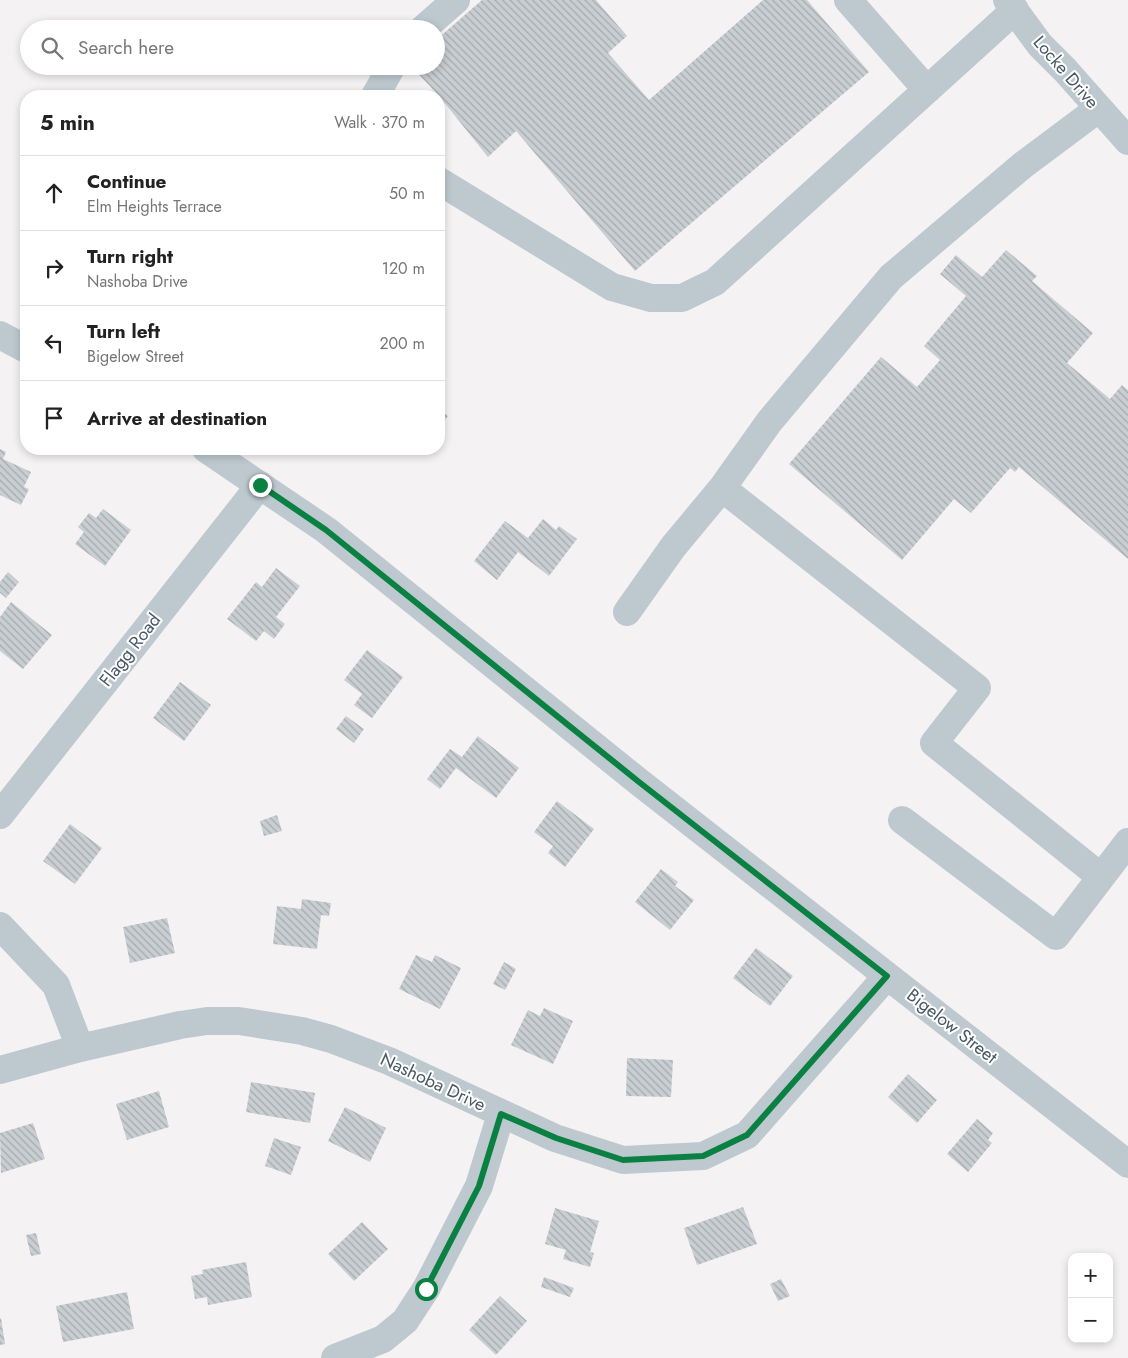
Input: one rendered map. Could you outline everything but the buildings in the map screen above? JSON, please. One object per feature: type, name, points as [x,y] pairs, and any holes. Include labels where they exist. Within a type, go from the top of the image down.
[{"type":"street","points":[[433,20],[456,0]]},
{"type":"street","points":[[848,0],[927,90]]},
{"type":"street","points":[[445,186],[612,287],[650,298],[682,298],[716,282],[927,90],[1011,5]]},
{"type":"street","name":"Locke Drive","points":[[1011,5],[1040,46],[1065,70],[1128,142]]},
{"type":"street","points":[[378,90],[387,75]]},
{"type":"street","points":[[627,612],[673,547],[722,488],[769,422],[891,277],[1023,165],[1098,109]]},
{"type":"street","points":[[0,335],[20,346]]},
{"type":"street","name":"Bigelow Street","points":[[215,455],[326,530],[639,782],[1128,1164]]},
{"type":"street","name":"Flagg Road","points":[[0,815],[260,485]]},
{"type":"street","points":[[722,488],[977,688],[934,743],[1101,877]]},
{"type":"street","points":[[902,820],[1056,936],[1128,842]]},
{"type":"street","points":[[0,926],[56,985],[80,1048]]},
{"type":"street","name":"Nashoba Drive","points":[[0,1070],[80,1048],[180,1025],[207,1021],[239,1021],[284,1028],[331,1039],[389,1061],[556,1138],[623,1160],[703,1156],[747,1135],[887,976]]},
{"type":"street","points":[[335,1358],[383,1339],[405,1321],[426,1289],[479,1186],[501,1114]]},
{"type":"route","points":[[260,485],[326,530],[639,782],[887,976],[761,1116],[747,1135],[703,1156],[623,1160],[556,1138],[501,1114],[479,1186],[426,1289]]}]
